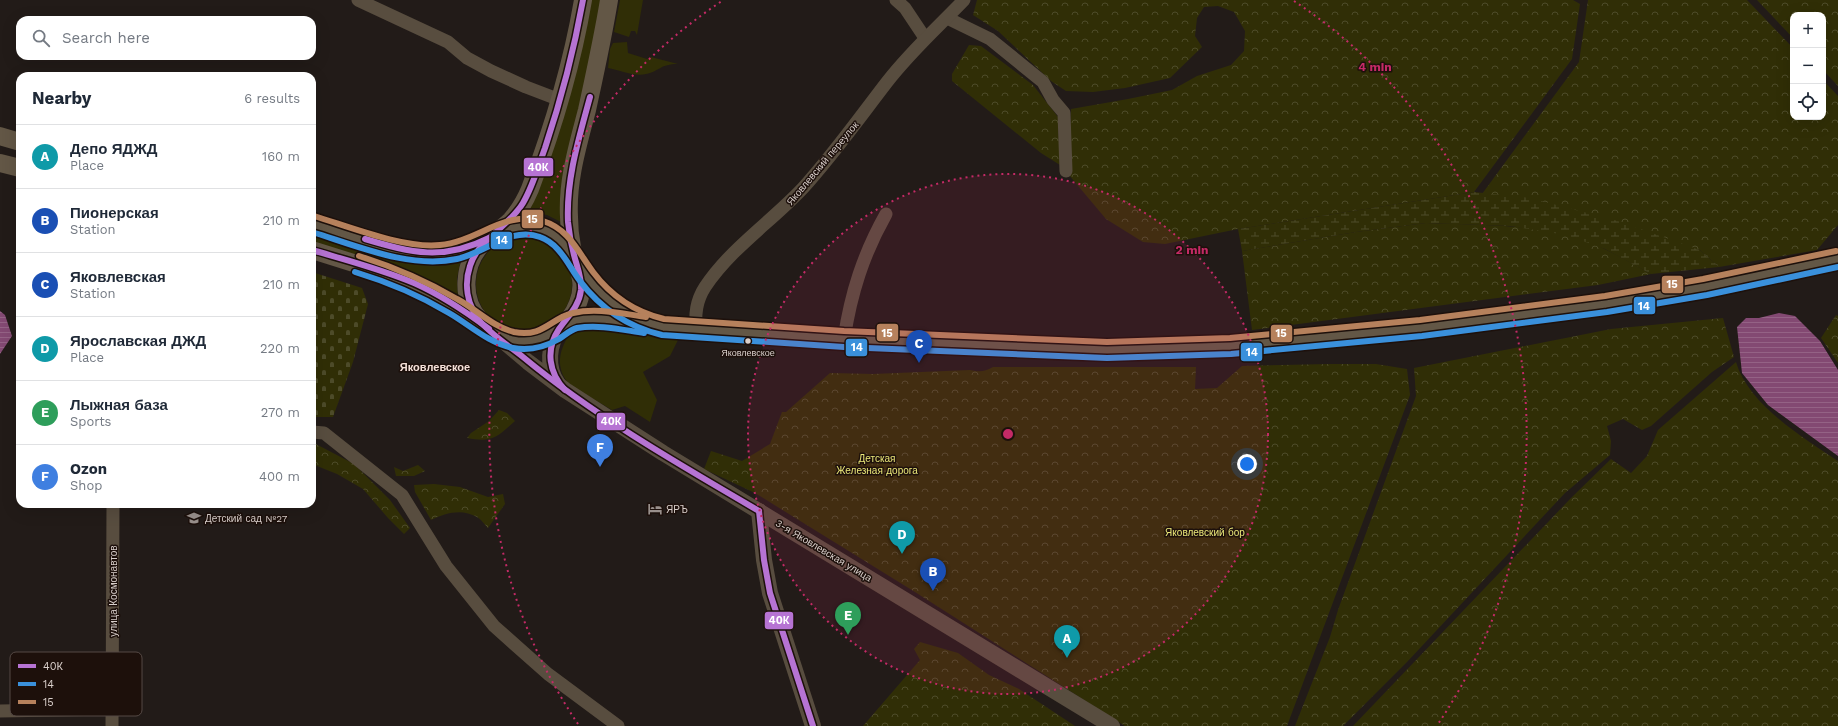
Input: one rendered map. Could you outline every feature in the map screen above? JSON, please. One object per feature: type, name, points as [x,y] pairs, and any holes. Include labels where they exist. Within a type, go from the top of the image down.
[{"type":"main road","points":[[488,328],[472,308],[468,297],[466,278],[472,259],[477,250],[514,216],[527,197],[560,100],[572,58],[584,0]]},
{"type":"main road","points":[[316,251],[407,281],[511,340],[530,341],[548,336],[562,326],[574,311],[578,302],[581,282],[572,247],[569,225],[569,187],[596,69],[609,0]]},
{"type":"main road","points":[[0,136],[16,141]]},
{"type":"main road","points":[[0,163],[16,167]]},
{"type":"main road","points":[[316,225],[388,246],[420,253],[440,253],[460,250],[477,244],[511,228],[521,226],[542,229],[562,240],[596,288],[615,306],[640,321],[663,327]]},
{"type":"main road","points":[[562,326],[582,319],[696,330],[844,339],[1107,350],[1231,346],[1421,328],[1606,304],[1705,287],[1838,259]]},
{"type":"street","points":[[358,0],[448,42],[467,58],[491,71],[560,100]]},
{"type":"street","points":[[896,0],[905,8],[925,38]]},
{"type":"street","name":"Яковлевский переулок","points":[[696,330],[695,313],[699,298],[722,264],[802,188],[888,81],[925,38],[964,0]]},
{"type":"street","points":[[947,18],[990,39],[1044,82],[1053,100],[1064,113],[1066,170]]},
{"type":"street","points":[[844,339],[849,306],[862,260],[886,214]]},
{"type":"street","name":"3-я Яковлевская улица","points":[[562,326],[556,335],[552,348],[550,368],[554,378],[565,390]]},
{"type":"street","name":"3-я Яковлевская улица","points":[[488,328],[528,362],[565,390],[663,453],[1112,726]]},
{"type":"street","points":[[316,432],[324,433],[402,495],[446,566],[494,626],[548,674],[618,726]]},
{"type":"street","name":"улица Космонавтов","points":[[112,652],[113,508]]},
{"type":"street","points":[[759,511],[764,560],[770,593],[813,726]]},
{"type":"street","points":[[0,711],[10,711]]},
{"type":"green space","points":[[589,0],[603,0],[563,223],[547,215],[528,212]]},
{"type":"green space","points":[[620,0],[643,0],[637,35],[635,31],[631,31],[629,37],[614,32]]},
{"type":"green space","points":[[977,0],[1573,0],[1580,4],[1572,59],[1474,192],[1238,229],[1165,244],[1143,242],[1106,219],[1069,175],[1071,109],[1172,90],[1197,76],[1231,65],[1244,51],[1245,31],[1234,12],[1218,6],[1204,7],[1197,18],[1195,36],[1202,47],[1170,78],[1125,88],[1093,92],[1066,91],[1051,81],[998,31],[973,15]]},
{"type":"green space","points":[[1588,0],[1747,0],[1790,45],[1790,120],[1826,120],[1826,83],[1838,96],[1838,225],[1817,250],[1719,267],[1700,250],[1482,194],[1579,62]]},
{"type":"green space","points":[[1757,0],[1838,0],[1838,86],[1826,73],[1826,12],[1790,12],[1790,35]]},
{"type":"green space","points":[[627,42],[628,53],[647,59],[651,57],[678,64],[667,65],[651,73],[642,75],[608,68],[610,49],[613,43]]},
{"type":"green space","points":[[969,45],[981,46],[1033,85],[1058,117],[1060,165],[1041,153],[952,81],[952,74]]},
{"type":"green space","points":[[1474,192],[1530,198],[1618,221],[1700,250],[1719,267],[1651,274],[1605,249],[1566,235],[1510,226],[1426,223],[1356,232],[1242,251],[1238,229]]},
{"type":"green space","points":[[1426,223],[1531,228],[1565,234],[1599,246],[1651,274],[1598,285],[1252,330],[1242,251],[1356,232]]},
{"type":"green space","points":[[316,234],[408,261],[430,263],[461,259],[457,278],[458,298],[405,270],[316,243]]},
{"type":"green space","points":[[524,236],[543,239],[558,250],[569,265],[572,284],[569,303],[558,318],[543,329],[524,332],[505,329],[490,318],[479,303],[476,284],[479,265],[490,250],[505,239]]},
{"type":"green space","points":[[316,273],[362,288],[368,304],[353,362],[333,417],[316,417]]},
{"type":"green space","points":[[1836,315],[1838,316],[1838,363],[1821,338]]},
{"type":"green space","points":[[1723,318],[1734,357],[1712,372],[1651,426],[1642,430],[1623,419],[1607,426],[1611,441],[1610,455],[1565,493],[1407,662],[1343,726],[1295,726],[1330,637],[1338,610],[1416,396],[1414,368],[1611,329]]},
{"type":"green space","points":[[587,326],[681,334],[670,356],[643,372],[657,400],[650,422],[625,406],[612,410],[570,385],[565,378],[560,365],[561,351],[572,331]]},
{"type":"green space","points":[[1736,362],[1742,377],[1764,406],[1794,431],[1838,461],[1838,726],[1353,726],[1571,498],[1611,459],[1631,473],[1647,456],[1658,430]]},
{"type":"green space","name":"Яковлевский бор","points":[[1376,364],[1407,369],[1410,395],[1287,726],[1125,726],[915,592],[755,493],[704,469],[711,451],[742,461],[770,444],[782,412],[786,412],[830,373],[873,374],[970,370],[984,371],[993,367],[1196,367],[1195,389],[1217,388],[1242,366]]},
{"type":"green space","points":[[499,410],[507,413],[515,421],[494,437],[483,440],[467,438],[471,433],[489,421]]},
{"type":"green space","points":[[316,444],[354,464],[390,500],[410,528],[404,534],[363,489],[337,474],[316,466]]},
{"type":"green space","points":[[418,465],[425,471],[414,476],[396,476],[394,467],[403,471]]},
{"type":"green space","points":[[434,484],[460,487],[488,497],[503,494],[505,504],[488,528],[478,518],[471,514],[460,512],[442,515],[431,520],[415,492],[414,485]]},
{"type":"green space","points":[[920,642],[958,653],[989,675],[1019,689],[1075,726],[863,726],[920,660],[914,649]]},
{"type":"shaded area","points":[[0,311],[5,315],[12,336],[0,354]]},
{"type":"shaded area","points":[[1779,313],[1795,316],[1820,341],[1838,370],[1838,456],[1768,405],[1742,373],[1737,327],[1746,318],[1759,318]]},
{"type":"transit line","name":"40К","points":[[583,0],[576,37],[562,93],[530,190],[517,211],[480,248],[474,257],[470,266],[467,280],[471,306],[478,319],[494,334],[578,399],[699,476],[759,511]]},
{"type":"transit line","name":"40К","points":[[565,390],[552,369],[551,353],[555,337],[576,306],[581,290],[580,277],[573,251],[568,222],[568,206],[574,159],[590,97]]},
{"type":"transit line","name":"15","points":[[316,217],[377,236],[411,244],[426,245],[454,243],[492,227],[516,219],[529,218],[543,221],[552,225],[566,235],[600,281],[616,296],[643,312],[664,319],[844,331],[1107,342],[1230,338],[1420,320],[1605,296],[1703,279],[1836,251]]},
{"type":"transit line","name":"14","points":[[316,233],[402,259],[421,261],[457,259],[519,235],[540,237],[547,240],[558,250],[588,291],[606,308],[627,322],[650,332],[662,335],[844,347],[1107,358],[1231,354],[1422,336],[1607,312],[1707,295],[1838,267]]},
{"type":"transit line","name":"40К","points":[[365,239],[413,251],[442,252],[457,250],[489,238]]},
{"type":"transit line","name":"40К","points":[[316,251],[376,269],[414,283],[453,304],[489,329]]},
{"type":"transit line","name":"15","points":[[359,256],[422,280],[464,303],[506,330],[514,332],[524,333],[540,330],[565,315],[582,311],[601,311],[646,317]]},
{"type":"transit line","name":"14","points":[[355,272],[379,280],[438,306],[487,338],[504,346],[513,348],[531,349],[543,346],[559,339],[574,329],[585,327],[611,328],[644,333]]},
{"type":"transit line","name":"40К","points":[[759,511],[764,560],[770,593],[813,726]]},
{"type":"place","name":"Яковлевское","points":[[748,341]]},
{"type":"place","name":"Яковлевская","points":[[919,363]]},
{"type":"place","name":"Ozon","points":[[600,467]]},
{"type":"place","name":"ЯРЪ","points":[[655,509]]},
{"type":"place","name":"Детский сад №27","points":[[194,518]]},
{"type":"place","name":"Ярославская ДЖД","points":[[902,554]]},
{"type":"place","name":"Пионерская","points":[[933,591]]},
{"type":"place","name":"Лыжная база","points":[[848,635]]},
{"type":"place","name":"Депо ЯДЖД","points":[[1067,658]]},
{"type":"district","name":"Яковлевское","points":[[435,367]]},
{"type":"park label","name":"Детская Железная дорога","points":[[877,464]]}]
